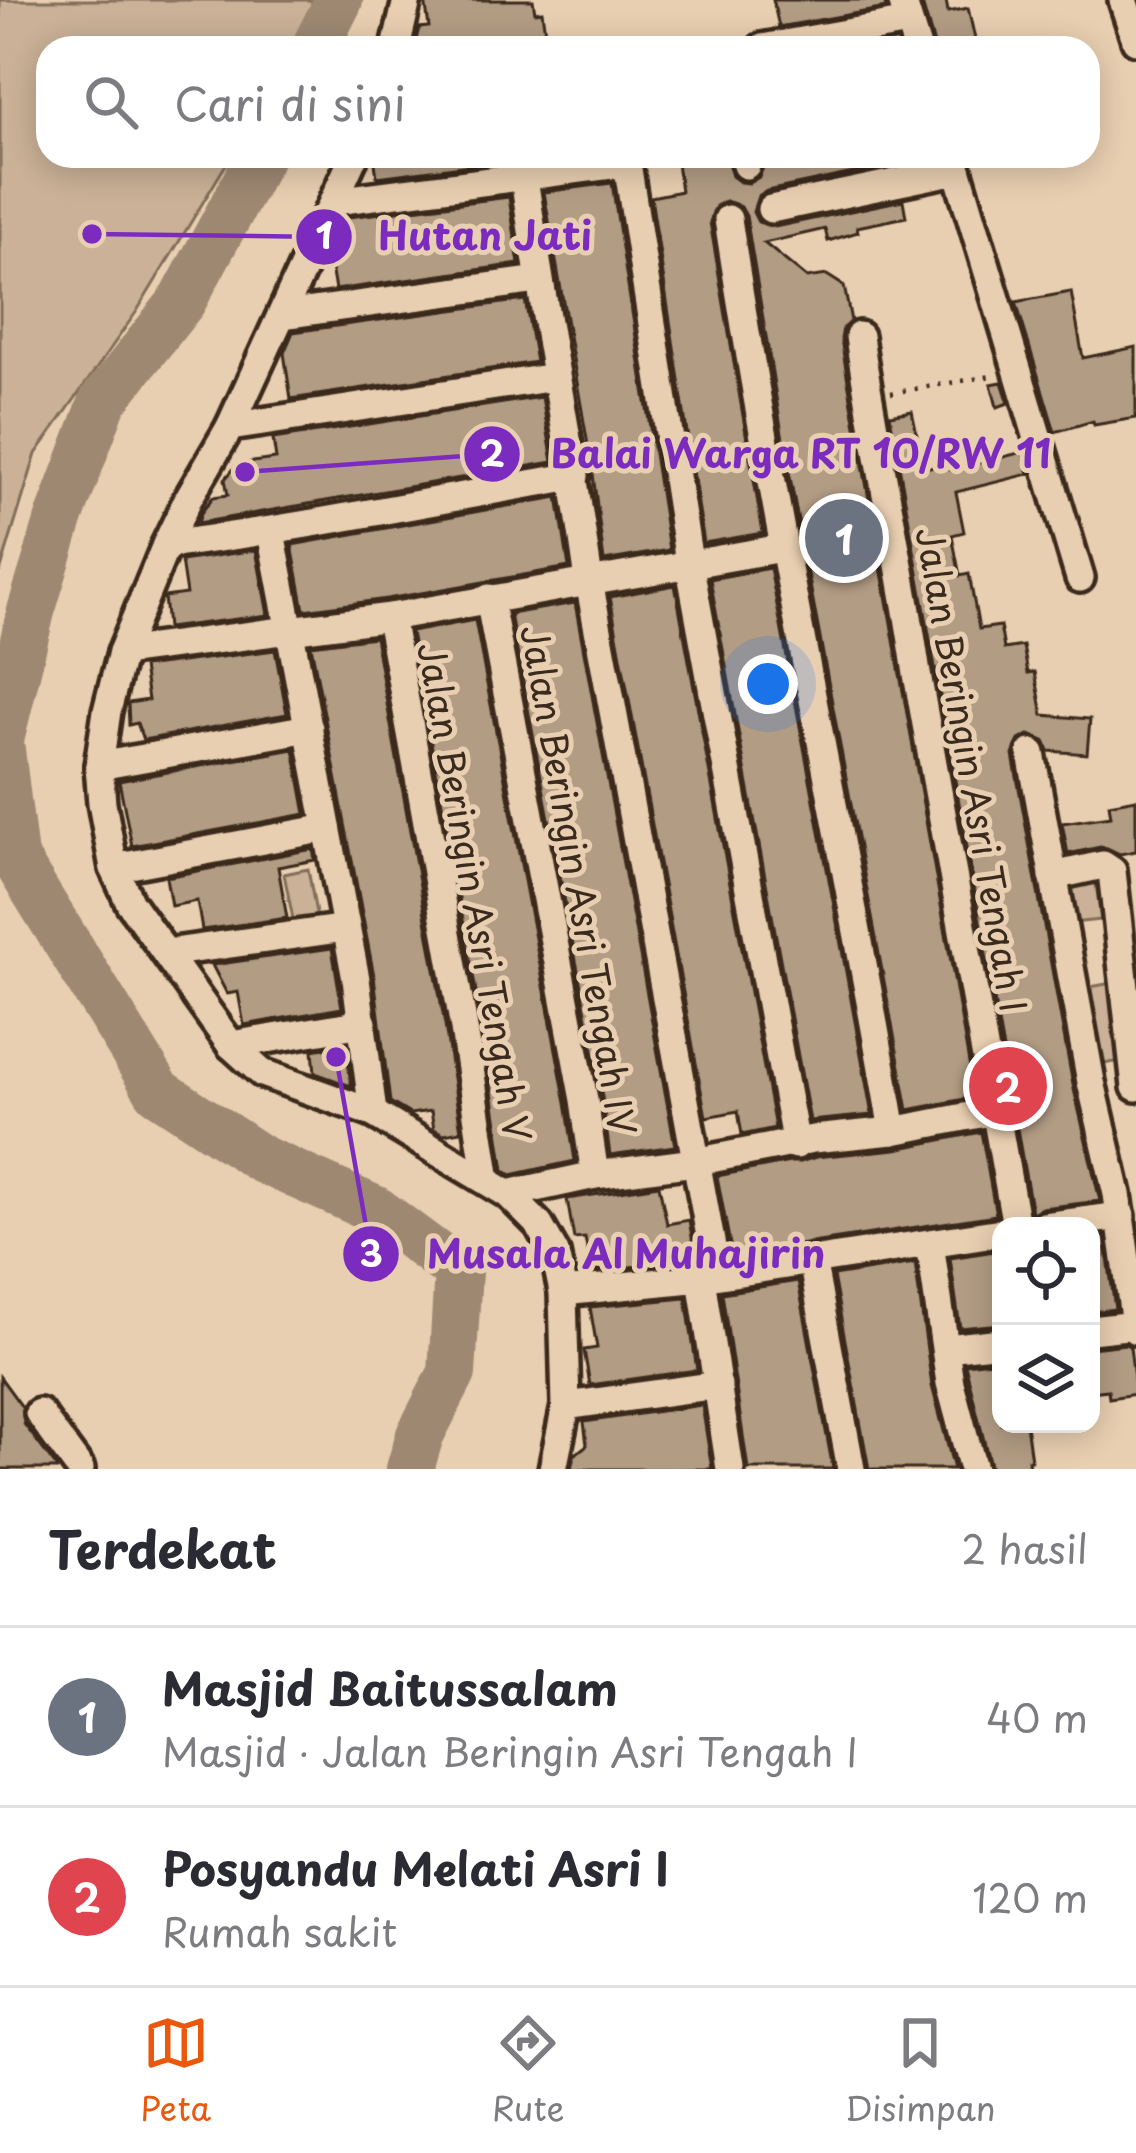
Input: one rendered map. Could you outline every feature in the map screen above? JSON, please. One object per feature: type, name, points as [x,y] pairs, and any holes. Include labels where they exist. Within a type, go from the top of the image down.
[{"type":"street","points":[[399,36],[407,0]]},
{"type":"street","points":[[1123,0],[1136,40]]},
{"type":"street","points":[[833,36],[909,23]]},
{"type":"street","points":[[349,168],[230,427],[166,545],[122,652],[99,766],[102,803],[114,868],[130,903],[230,1045],[262,1073],[374,1113],[497,1187],[550,1241],[562,1292],[566,1406],[553,1469]]},
{"type":"street","points":[[335,201],[579,168]]},
{"type":"street","points":[[628,168],[689,562],[796,1144]]},
{"type":"street","points":[[771,209],[935,168]]},
{"type":"street","points":[[957,168],[1080,578]]},
{"type":"street","points":[[524,177],[589,581],[695,1162],[730,1469]]},
{"type":"street","points":[[728,219],[782,548],[893,1131]]},
{"type":"street","points":[[283,315],[538,280]]},
{"type":"street","name":"Jalan Beringin Asri Tengah I","points":[[859,336],[1014,1217]]},
{"type":"street","points":[[230,427],[555,376]]},
{"type":"street","points":[[166,545],[271,532],[575,476]]},
{"type":"street","points":[[271,532],[363,1023],[374,1113]]},
{"type":"street","points":[[122,652],[390,616],[782,548]]},
{"type":"street","name":"Jalan Beringin Asri Tengah IV","points":[[489,598],[595,1175]]},
{"type":"street","name":"Jalan Beringin Asri Tengah V","points":[[390,616],[497,1187]]},
{"type":"street","points":[[99,766],[309,728]]},
{"type":"street","points":[[1031,753],[1091,1082],[1125,1201],[1135,1327],[1100,1329]]},
{"type":"street","points":[[114,868],[327,828]]},
{"type":"street","points":[[1053,876],[1103,865],[1112,871],[1135,1077],[1091,1082]]},
{"type":"street","points":[[166,953],[346,928]]},
{"type":"street","points":[[230,1045],[363,1023]]},
{"type":"street","points":[[497,1187],[695,1162],[995,1111]]},
{"type":"street","points":[[1073,1217],[1125,1201]]},
{"type":"street","points":[[562,1292],[743,1272],[992,1233]]},
{"type":"street","points":[[930,1243],[950,1383],[973,1469]]},
{"type":"street","points":[[812,1260],[850,1469]]},
{"type":"street","points":[[947,1348],[992,1343]]},
{"type":"street","points":[[566,1406],[718,1384]]},
{"type":"street","points":[[39,1413],[80,1469]]},
{"type":"path","points":[[868,398],[1019,371]]},
{"type":"shaded area","points":[[0,0],[312,0],[310,25],[303,36],[36,36],[36,168],[224,168],[137,311],[36,454],[0,572]]},
{"type":"shaded area","points":[[308,869],[317,919],[294,924],[284,874]]},
{"type":"shaded area","points":[[1095,876],[1101,920],[1062,924],[1057,880]]},
{"type":"shaded area","points":[[1112,983],[1126,1060],[1093,1066],[1079,989]]},
{"type":"building","points":[[425,0],[533,0],[535,12],[542,11],[545,36],[417,36],[419,28],[429,27]]},
{"type":"building","points":[[773,0],[884,0],[886,8],[779,27]]},
{"type":"building","points":[[921,0],[946,0],[948,12],[968,8],[974,36],[932,36]]},
{"type":"building","points":[[376,168],[447,168],[377,177]]},
{"type":"building","points":[[678,168],[730,168],[732,176],[749,183],[763,168],[877,168],[758,196],[753,212],[758,222],[775,227],[903,200],[906,217],[857,227],[858,232],[828,241],[825,229],[764,243],[807,278],[827,275],[844,286],[851,321],[841,339],[975,1097],[908,1110],[746,216],[741,207],[726,201],[716,206],[710,222],[763,533],[704,543],[651,197],[681,191]]},
{"type":"building","points":[[612,183],[669,550],[604,561],[544,192]]},
{"type":"building","points":[[509,197],[519,264],[335,290],[330,262],[349,217]]},
{"type":"building","points":[[1071,292],[1083,358],[1136,347],[1136,418],[1094,425],[1093,421],[1055,432],[1016,302]]},
{"type":"building","points":[[525,300],[536,362],[291,399],[284,353],[293,332]]},
{"type":"building","points":[[1002,382],[1009,403],[997,407],[991,384]]},
{"type":"building","points":[[542,397],[553,462],[198,523],[213,497],[228,495],[225,479],[238,464],[276,459],[273,439]]},
{"type":"building","points":[[912,411],[924,468],[950,463],[951,470],[1023,452],[1029,474],[956,492],[964,532],[952,535],[960,576],[969,574],[979,629],[1000,626],[1004,649],[1023,646],[1028,673],[1035,672],[1043,715],[1090,719],[1087,754],[1049,751],[1044,741],[1029,735],[1019,740],[1013,755],[1073,1085],[1100,1201],[1032,1213],[890,415]]},
{"type":"building","points":[[558,497],[569,567],[304,610],[292,545]]},
{"type":"building","points":[[256,550],[268,615],[167,628],[164,597],[186,594],[181,561]]},
{"type":"building","points":[[770,568],[872,1115],[810,1121],[710,579]]},
{"type":"building","points":[[675,585],[775,1128],[742,1135],[738,1111],[706,1117],[610,597]]},
{"type":"building","points":[[575,603],[675,1146],[610,1155],[510,614]]},
{"type":"building","points":[[475,620],[575,1161],[511,1175],[504,1170],[411,632]]},
{"type":"building","points":[[375,637],[461,1131],[444,1134],[434,1129],[431,1111],[410,1114],[390,1102],[374,976],[311,645]]},
{"type":"building","points":[[275,650],[287,714],[143,740],[137,723],[129,725],[128,703],[148,700],[143,667]]},
{"type":"building","points":[[294,749],[306,814],[132,846],[119,781]]},
{"type":"building","points":[[1136,799],[1136,851],[1120,854],[1100,847],[1068,854],[1062,823],[1111,816],[1109,804]]},
{"type":"building","points":[[313,849],[315,860],[278,867],[287,918],[202,930],[197,901],[171,906],[166,877]]},
{"type":"building","points":[[332,948],[342,1008],[244,1025],[238,992],[227,994],[212,965]]},
{"type":"building","points":[[346,1044],[351,1086],[315,1073],[313,1050]]},
{"type":"building","points":[[981,1132],[996,1215],[732,1255],[717,1176]]},
{"type":"building","points":[[659,1185],[667,1224],[689,1220],[696,1260],[591,1271],[585,1238],[574,1239],[567,1199]]},
{"type":"building","points":[[1105,1236],[1115,1309],[1100,1311],[1100,1237]]},
{"type":"building","points":[[992,1251],[992,1325],[960,1328],[950,1258]]},
{"type":"building","points":[[915,1263],[932,1386],[954,1469],[869,1469],[833,1276]]},
{"type":"building","points":[[798,1281],[833,1469],[748,1469],[722,1293]]},
{"type":"building","points":[[686,1298],[697,1370],[590,1385],[584,1350],[597,1348],[590,1307]]},
{"type":"building","points":[[1100,1347],[1130,1347],[1136,1394],[1109,1398],[1108,1390],[1100,1391]]},
{"type":"building","points":[[992,1361],[992,1433],[1027,1433],[1029,1469],[991,1469],[965,1364]]},
{"type":"building","points":[[0,1377],[22,1407],[24,1424],[58,1469],[0,1469]]},
{"type":"building","points":[[702,1405],[712,1469],[571,1469],[574,1455],[587,1445],[584,1422]]},
{"type":"waterway","points":[[321,36],[339,0]]},
{"type":"waterway","points":[[0,740],[31,611],[103,401],[183,300],[254,168]]},
{"type":"waterway","points":[[0,742],[14,857],[158,1091],[261,1159],[376,1210],[458,1271],[452,1373],[420,1435],[410,1469]]},
{"type":"place","name":"Hutan Jati","points":[[92,234]]},
{"type":"place","name":"Balai Warga RT 10/RW 11","points":[[245,472]]},
{"type":"place","name":"Masjid Baitussalam","points":[[844,538]]},
{"type":"place","name":"Musala Al Muhajirin","points":[[336,1057]]},
{"type":"place","name":"Posyandu Melati Asri I","points":[[1008,1086]]}]
